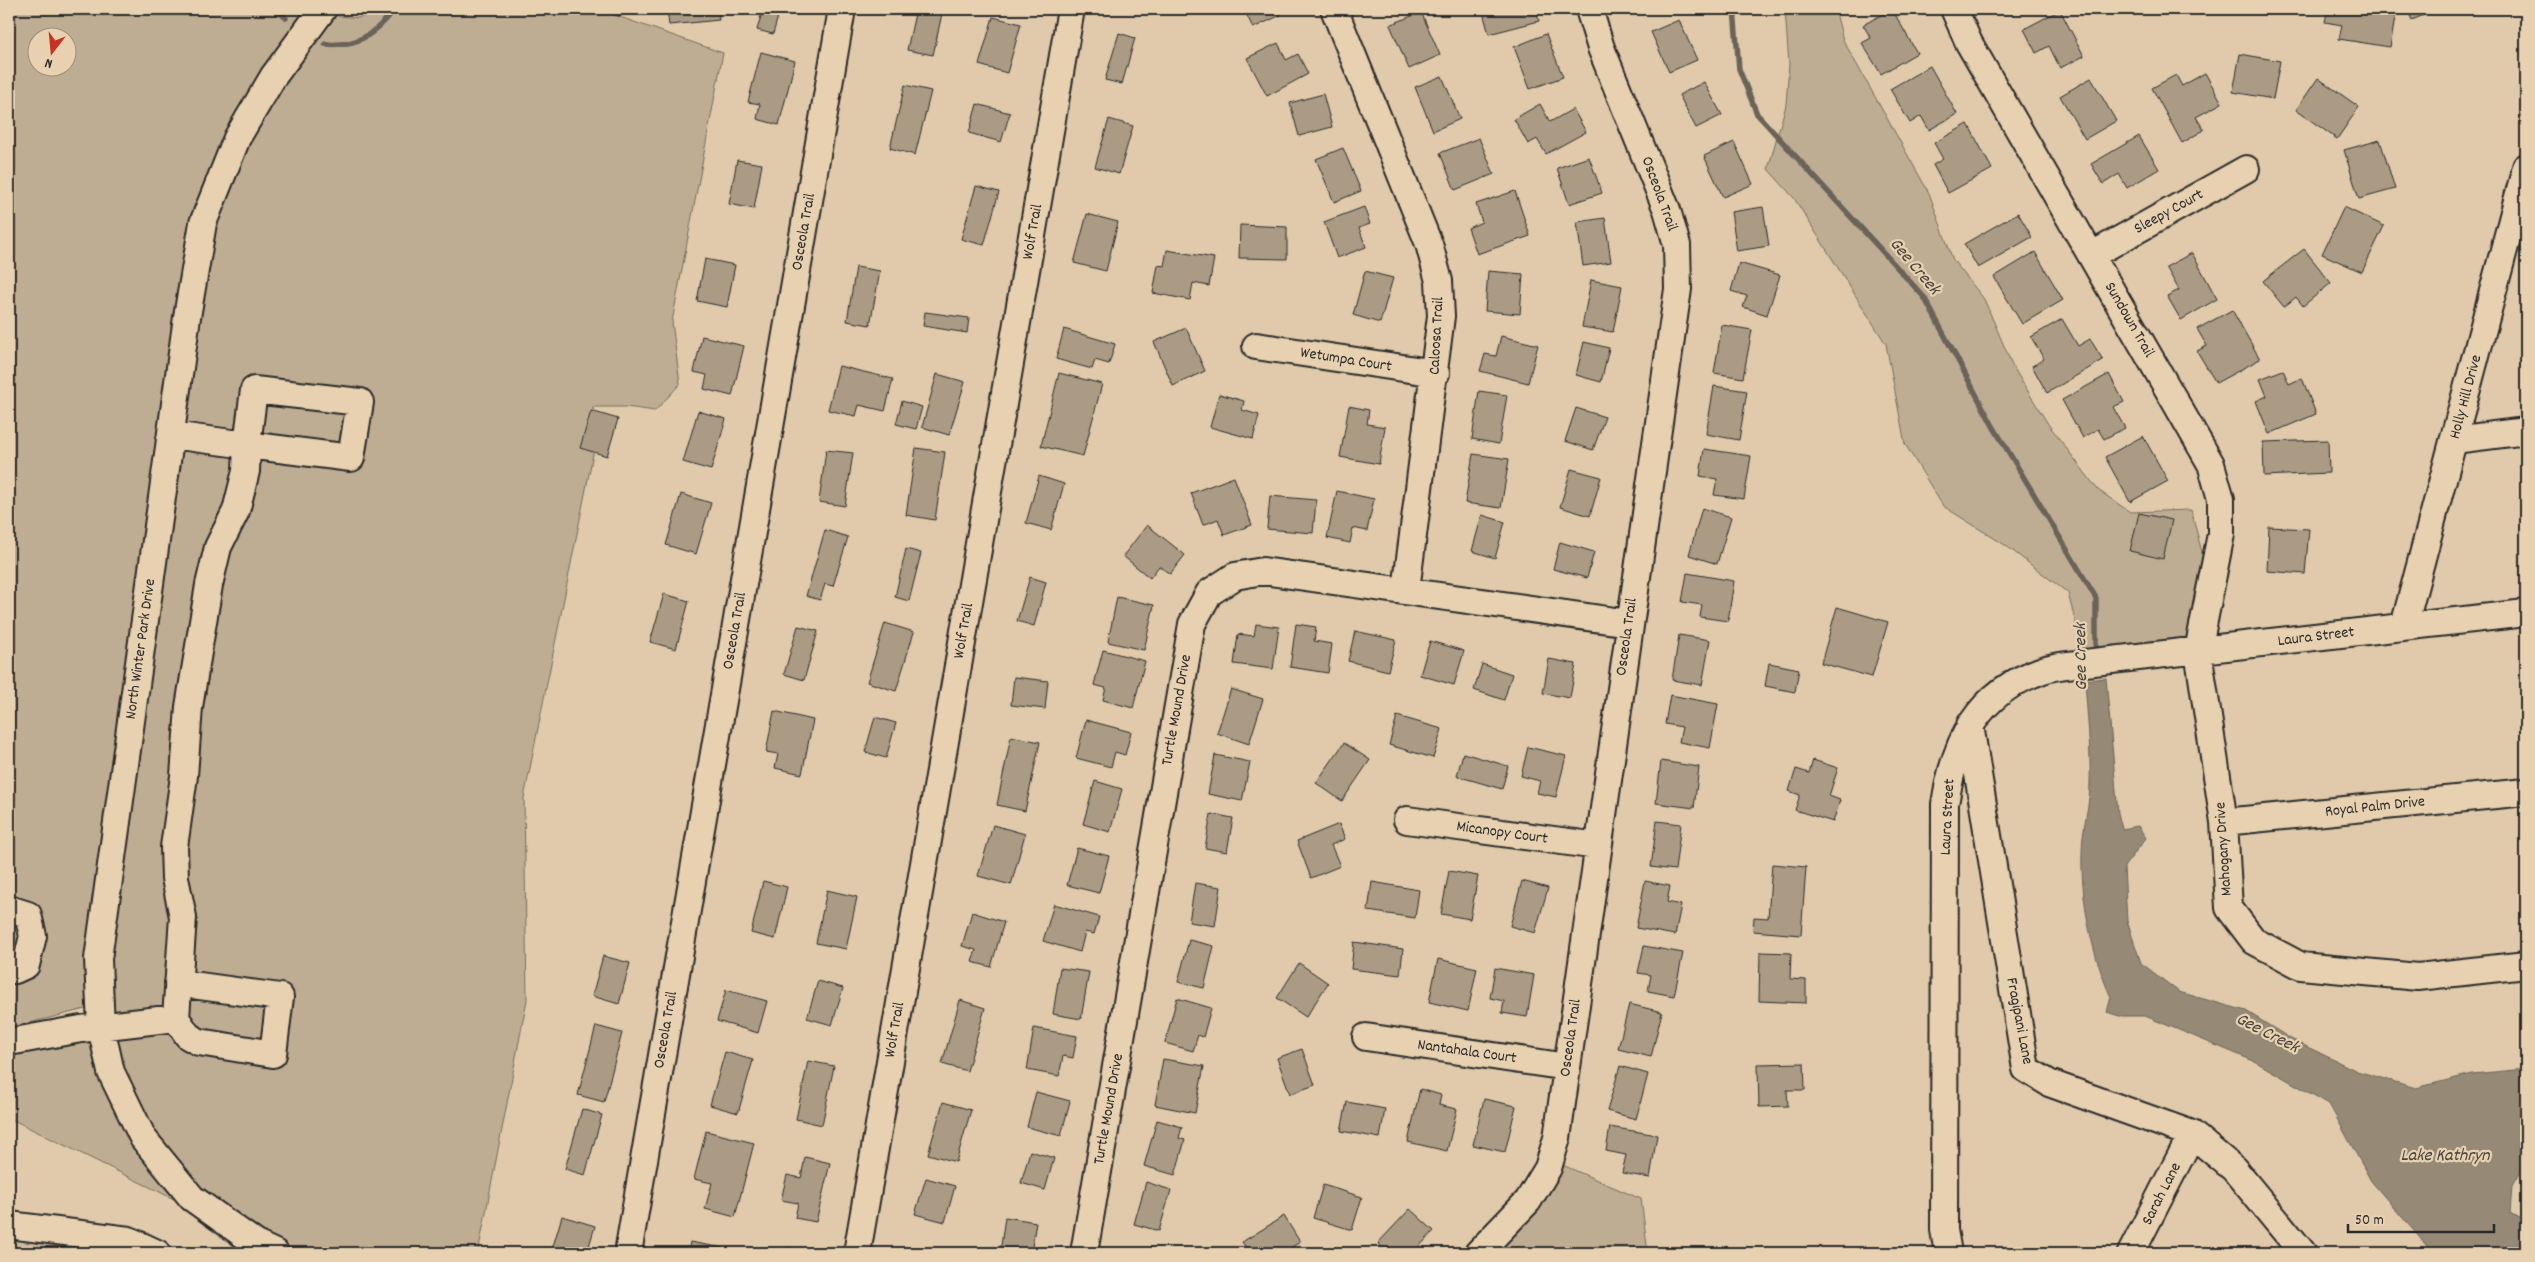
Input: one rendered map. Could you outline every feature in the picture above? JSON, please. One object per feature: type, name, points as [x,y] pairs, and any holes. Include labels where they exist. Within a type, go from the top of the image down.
[{"type":"street","name":"North Winter Park Drive","points":[[275,1253],[258,1245],[192,1198],[143,1138],[111,1072],[101,1027],[98,959],[171,435],[204,223],[238,138],[272,77],[323,9]]},
{"type":"street","name":"Osceola Trail","points":[[628,1253],[842,9]]},
{"type":"street","name":"Wolf Trail","points":[[857,1253],[1071,9]]},
{"type":"street","name":"Caloosa Trail","points":[[1334,9],[1429,244],[1439,281],[1442,316],[1436,373],[1406,590]]},
{"type":"street","name":"Osceola Trail","points":[[1478,1253],[1528,1201],[1548,1168],[1557,1138],[1628,623],[1678,289],[1677,246],[1667,210],[1601,48],[1589,9]]},
{"type":"street","name":"Sundown Trail","points":[[1954,9],[1969,43],[2211,464],[2221,499],[2221,534],[2198,651]]},
{"type":"street","name":"Holly Hill Drive","points":[[2404,626],[2526,168]]},
{"type":"street","name":"Sleepy Court","points":[[2092,255],[2246,169]]},
{"type":"street","name":"Wetumpa Court","points":[[1256,346],[1436,373]]},
{"type":"street","points":[[2454,440],[2526,431]]},
{"type":"street","points":[[171,435],[247,445],[246,472],[236,511],[218,547],[209,585],[189,707],[184,776],[174,847],[175,878],[183,917],[178,983],[176,1018],[188,1036],[199,1042],[273,1054],[280,997],[178,983]]},
{"type":"street","name":"Turtle Mound Drive","points":[[1084,1253],[1192,624],[1209,593],[1234,576],[1263,571],[1628,623]]},
{"type":"street","name":"Laura Street","points":[[1948,1253],[1944,1230],[1946,804],[1950,774],[1956,751],[1970,725],[1996,696],[2018,680],[2045,669],[2085,662],[2198,651],[2526,613]]},
{"type":"street","name":"Mahogany Drive","points":[[2198,651],[2224,822],[2228,908],[2254,941],[2301,966],[2418,977],[2526,965]]},
{"type":"street","name":"Fragipani Lane","points":[[1970,725],[2026,1069],[2049,1084],[2192,1134],[2234,1168],[2303,1253]]},
{"type":"street","name":"Royal Palm Drive","points":[[2224,822],[2526,792]]},
{"type":"street","name":"Micanopy Court","points":[[1407,820],[1598,846]]},
{"type":"street","points":[[9,909],[28,915],[33,936],[26,965],[15,970],[9,969]]},
{"type":"street","points":[[9,1042],[101,1027],[176,1018]]},
{"type":"street","name":"Nantahala Court","points":[[1366,1038],[1567,1067]]},
{"type":"street","name":"Sarah Lane","points":[[2141,1249],[2192,1134]]},
{"type":"street","points":[[9,1225],[129,1240],[157,1253]]},
{"type":"shaded area","points":[[9,9],[306,9],[308,11],[229,133],[89,1008],[9,1028]]},
{"type":"shaded area","points":[[387,9],[597,9],[723,53],[672,322],[680,384],[655,411],[626,407],[593,407],[597,434],[524,798],[527,1000],[478,1253],[299,1253],[264,1235],[199,1189],[152,1131],[121,1067],[109,1015],[108,959],[213,225],[246,143],[281,83],[331,15],[358,18]]},
{"type":"shaded area","points":[[1785,9],[1835,9],[1843,40],[1929,193],[1953,260],[1984,299],[2013,367],[2048,424],[2098,490],[2130,512],[2191,510],[2205,564],[2188,640],[2083,652],[2068,593],[2005,545],[1943,506],[1905,444],[1886,344],[1794,198],[1768,169],[1786,105],[1789,64]]},
{"type":"shaded area","points":[[91,1031],[182,1203],[9,1118],[9,1050]]},
{"type":"shaded area","points":[[1560,1164],[1641,1199],[1648,1253],[1492,1253]]},
{"type":"shaded area","points":[[9,1212],[145,1236],[178,1253],[9,1253]]},
{"type":"water","name":"Lake Kathryn","points":[[2106,678],[2118,813],[2122,829],[2138,826],[2146,838],[2124,867],[2127,921],[2141,963],[2179,992],[2246,1011],[2291,1039],[2357,1071],[2416,1088],[2472,1074],[2526,1069],[2526,1161],[2512,1186],[2510,1213],[2526,1222],[2526,1253],[2438,1253],[2426,1245],[2371,1181],[2329,1104],[2256,1062],[2145,1016],[2119,1016],[2107,1012],[2111,997],[2097,960],[2087,918],[2082,876],[2083,836],[2090,783],[2085,680]]},
{"type":"building","points":[[589,9],[622,9],[620,16]]},
{"type":"building","points":[[667,9],[718,9],[719,20],[669,25]]},
{"type":"building","points":[[763,9],[780,9],[773,34],[757,30]]},
{"type":"building","points":[[916,9],[943,9],[933,55],[907,50]]},
{"type":"building","points":[[1244,9],[1278,9],[1281,15],[1253,28]]},
{"type":"building","points":[[1482,9],[1536,9],[1539,21],[1489,34]]},
{"type":"building","points":[[1892,9],[1917,53],[1881,74],[1862,43],[1871,38],[1863,25]]},
{"type":"building","points":[[2328,9],[2379,9],[2396,12],[2390,47],[2339,39],[2342,25],[2325,22]]},
{"type":"building","points":[[2407,9],[2438,9],[2412,20]]},
{"type":"building","points":[[2060,10],[2084,56],[2060,68],[2049,46],[2036,53],[2024,29]]},
{"type":"building","points":[[1421,12],[1440,55],[1409,69],[1390,25]]},
{"type":"building","points":[[993,17],[1021,24],[1007,73],[979,65]]},
{"type":"building","points":[[1679,20],[1697,60],[1669,72],[1651,32]]},
{"type":"building","points":[[1119,33],[1135,38],[1122,84],[1105,80]]},
{"type":"building","points":[[1546,34],[1563,77],[1530,89],[1514,47]]},
{"type":"building","points":[[1278,43],[1286,60],[1298,54],[1308,74],[1267,96],[1247,58]]},
{"type":"building","points":[[761,52],[795,61],[779,125],[757,119],[760,104],[748,102]]},
{"type":"building","points":[[2240,54],[2280,61],[2273,99],[2233,92]]},
{"type":"building","points":[[1930,66],[1957,114],[1929,130],[1921,116],[1910,123],[1890,89]]},
{"type":"building","points":[[2205,73],[2222,103],[2196,117],[2204,130],[2182,143],[2152,88],[2176,75],[2182,86]]},
{"type":"building","points":[[1442,76],[1460,119],[1433,131],[1415,87]]},
{"type":"building","points":[[2091,78],[2116,121],[2085,139],[2060,96]]},
{"type":"building","points":[[2318,78],[2359,107],[2337,139],[2296,110]]},
{"type":"building","points":[[1704,82],[1722,115],[1696,128],[1679,95]]},
{"type":"building","points":[[905,85],[931,91],[915,155],[890,148]]},
{"type":"building","points":[[1323,94],[1332,127],[1299,136],[1290,103]]},
{"type":"building","points":[[977,104],[1010,113],[1001,142],[969,133]]},
{"type":"building","points":[[1540,104],[1550,122],[1573,109],[1586,132],[1546,154],[1537,139],[1528,144],[1514,119]]},
{"type":"building","points":[[1109,119],[1133,126],[1119,174],[1095,167]]},
{"type":"building","points":[[1968,124],[1992,169],[1948,193],[1933,165],[1943,159],[1934,143]]},
{"type":"building","points":[[2139,136],[2159,169],[2127,188],[2119,174],[2103,184],[2091,164]]},
{"type":"building","points":[[1479,138],[1494,174],[1455,190],[1440,153]]},
{"type":"building","points":[[2380,140],[2395,189],[2359,199],[2344,150]]},
{"type":"building","points":[[1734,142],[1753,184],[1723,197],[1704,156]]},
{"type":"building","points":[[1343,148],[1361,191],[1334,202],[1316,159]]},
{"type":"building","points":[[1589,157],[1602,193],[1569,204],[1557,168]]},
{"type":"building","points":[[737,160],[762,164],[754,209],[729,204]]},
{"type":"building","points":[[976,186],[999,192],[984,245],[961,239]]},
{"type":"building","points":[[1515,191],[1530,236],[1477,254],[1468,228],[1482,222],[1476,204]]},
{"type":"building","points":[[1364,207],[1370,224],[1359,228],[1366,247],[1337,258],[1324,222]]},
{"type":"building","points":[[1763,207],[1769,246],[1737,251],[1731,212]]},
{"type":"building","points":[[2344,207],[2384,226],[2362,272],[2322,254]]},
{"type":"building","points":[[2018,213],[2032,237],[1978,268],[1964,244]]},
{"type":"building","points":[[1087,214],[1118,222],[1106,271],[1074,263]]},
{"type":"building","points":[[1605,218],[1611,262],[1583,266],[1577,222]]},
{"type":"building","points":[[1240,225],[1287,227],[1287,259],[1239,258]]},
{"type":"building","points":[[2304,249],[2331,283],[2303,306],[2296,297],[2284,307],[2263,281]]},
{"type":"building","points":[[1167,250],[1214,258],[1209,286],[1193,283],[1190,300],[1153,293],[1158,265],[1164,266]]},
{"type":"building","points":[[2035,252],[2063,300],[2022,324],[1994,277]]},
{"type":"building","points":[[2192,253],[2217,299],[2181,320],[2167,296],[2179,290],[2166,267]]},
{"type":"building","points":[[705,259],[735,265],[727,307],[697,301]]},
{"type":"building","points":[[1739,263],[1780,275],[1767,315],[1743,307],[1747,296],[1731,291]]},
{"type":"building","points":[[856,267],[880,271],[870,325],[847,321]]},
{"type":"building","points":[[1365,271],[1393,278],[1380,323],[1353,315]]},
{"type":"building","points":[[1488,271],[1523,274],[1520,314],[1485,311]]},
{"type":"building","points":[[1591,280],[1622,286],[1613,332],[1582,327]]},
{"type":"building","points":[[2232,310],[2260,359],[2216,383],[2197,351],[2207,346],[2197,329]]},
{"type":"building","points":[[925,312],[969,318],[967,333],[923,326]]},
{"type":"building","points":[[2062,319],[2078,346],[2090,339],[2103,360],[2047,393],[2032,366],[2044,359],[2031,337]]},
{"type":"building","points":[[1722,325],[1752,330],[1743,378],[1714,373]]},
{"type":"building","points":[[1186,328],[1205,371],[1173,386],[1154,342]]},
{"type":"building","points":[[1064,329],[1115,344],[1109,364],[1095,360],[1092,369],[1056,359]]},
{"type":"building","points":[[702,336],[744,346],[732,396],[704,389],[707,375],[694,372]]},
{"type":"building","points":[[1501,336],[1538,345],[1528,383],[1480,371],[1485,354],[1496,356]]},
{"type":"building","points":[[1584,342],[1609,348],[1601,382],[1576,375]]},
{"type":"building","points":[[839,366],[893,379],[885,411],[859,405],[856,416],[828,410]]},
{"type":"building","points":[[2283,370],[2289,384],[2302,378],[2316,414],[2269,434],[2256,401],[2267,396],[2260,379]]},
{"type":"building","points":[[1059,373],[1102,384],[1083,456],[1041,446]]},
{"type":"building","points":[[937,374],[965,382],[949,435],[922,427]]},
{"type":"building","points":[[2109,374],[2124,402],[2113,407],[2125,428],[2104,439],[2098,429],[2083,438],[2062,400]]},
{"type":"building","points":[[1714,386],[1747,391],[1739,440],[1706,434]]},
{"type":"building","points":[[1479,391],[1507,395],[1499,444],[1472,439]]},
{"type":"building","points":[[1219,394],[1244,401],[1242,410],[1259,415],[1253,439],[1210,427]]},
{"type":"building","points":[[902,401],[922,407],[916,429],[896,424]]},
{"type":"building","points":[[1349,406],[1369,410],[1367,424],[1385,427],[1379,464],[1340,457]]},
{"type":"building","points":[[1576,408],[1605,417],[1593,450],[1565,441]]},
{"type":"building","points":[[591,411],[618,419],[607,456],[580,448]]},
{"type":"building","points":[[698,411],[726,419],[711,470],[683,462]]},
{"type":"building","points":[[2143,436],[2168,481],[2130,502],[2105,457]]},
{"type":"building","points":[[2328,440],[2329,473],[2264,476],[2263,442]]},
{"type":"building","points":[[916,448],[945,452],[935,520],[906,515]]},
{"type":"building","points":[[1704,449],[1751,456],[1744,499],[1714,495],[1717,479],[1700,476]]},
{"type":"building","points":[[826,450],[853,453],[845,506],[819,502]]},
{"type":"building","points":[[1473,454],[1509,459],[1501,508],[1465,503]]},
{"type":"building","points":[[1571,469],[1601,477],[1590,516],[1560,507]]},
{"type":"building","points":[[1039,476],[1064,484],[1051,530],[1026,523]]},
{"type":"building","points":[[1234,477],[1252,525],[1224,535],[1218,519],[1203,525],[1191,493]]},
{"type":"building","points":[[1337,491],[1374,499],[1367,531],[1353,528],[1350,543],[1327,538]]},
{"type":"building","points":[[681,494],[711,503],[696,554],[666,545]]},
{"type":"building","points":[[1270,496],[1316,500],[1313,533],[1267,529]]},
{"type":"building","points":[[1702,508],[1731,517],[1717,564],[1689,555]]},
{"type":"building","points":[[2139,513],[2172,520],[2163,559],[2130,551]]},
{"type":"building","points":[[1482,515],[1505,522],[1495,558],[1472,551]]},
{"type":"building","points":[[1147,525],[1185,555],[1170,574],[1159,566],[1150,578],[1123,556]]},
{"type":"building","points":[[2269,527],[2309,529],[2305,574],[2267,571]]},
{"type":"building","points":[[825,530],[848,537],[833,586],[825,584],[820,600],[806,596]]},
{"type":"building","points":[[1560,542],[1594,552],[1587,578],[1553,569]]},
{"type":"building","points":[[906,549],[921,553],[909,601],[895,597]]},
{"type":"building","points":[[1687,573],[1734,581],[1728,621],[1700,617],[1702,605],[1682,602]]},
{"type":"building","points":[[1030,577],[1046,582],[1034,626],[1017,621]]},
{"type":"building","points":[[664,594],[689,601],[676,649],[650,642]]},
{"type":"building","points":[[1117,597],[1154,605],[1144,650],[1108,642]]},
{"type":"building","points":[[1837,607],[1888,622],[1872,677],[1821,663]]},
{"type":"building","points":[[885,623],[914,632],[896,691],[867,682]]},
{"type":"building","points":[[1256,624],[1279,627],[1273,669],[1234,664],[1238,634],[1254,636]]},
{"type":"building","points":[[1296,624],[1316,627],[1314,641],[1332,644],[1328,673],[1290,667]]},
{"type":"building","points":[[798,626],[818,631],[804,680],[784,674]]},
{"type":"building","points":[[1355,631],[1396,640],[1388,671],[1348,661]]},
{"type":"building","points":[[1679,635],[1710,640],[1702,685],[1672,680]]},
{"type":"building","points":[[1430,641],[1464,651],[1454,685],[1420,675]]},
{"type":"building","points":[[1103,650],[1145,661],[1133,708],[1103,700],[1106,688],[1094,685]]},
{"type":"building","points":[[1549,659],[1576,664],[1570,698],[1543,693]]},
{"type":"building","points":[[1769,663],[1799,669],[1795,692],[1765,686]]},
{"type":"building","points":[[1482,664],[1512,674],[1504,700],[1474,690]]},
{"type":"building","points":[[1014,677],[1048,681],[1045,709],[1011,705]]},
{"type":"building","points":[[1231,689],[1263,699],[1249,744],[1217,733]]},
{"type":"building","points":[[1670,695],[1718,704],[1710,748],[1679,742],[1682,727],[1665,724]]},
{"type":"building","points":[[774,711],[813,720],[802,774],[775,768],[778,754],[766,752]]},
{"type":"building","points":[[1397,716],[1442,729],[1433,758],[1389,745]]},
{"type":"building","points":[[875,717],[896,723],[886,758],[865,752]]},
{"type":"building","points":[[1086,720],[1131,732],[1125,755],[1115,752],[1111,767],[1076,758]]},
{"type":"building","points":[[1011,736],[1040,742],[1025,811],[997,805]]},
{"type":"building","points":[[1344,743],[1370,760],[1342,801],[1316,783]]},
{"type":"building","points":[[1528,747],[1566,756],[1556,797],[1537,793],[1540,781],[1521,776]]},
{"type":"building","points":[[1463,753],[1508,766],[1502,789],[1457,776]]},
{"type":"building","points":[[1215,755],[1250,762],[1242,801],[1208,794]]},
{"type":"building","points":[[1813,760],[1838,768],[1829,796],[1840,800],[1833,822],[1795,810],[1800,795],[1789,791],[1796,769],[1809,773]]},
{"type":"building","points":[[1661,761],[1699,767],[1694,808],[1656,803]]},
{"type":"building","points":[[1095,781],[1122,789],[1110,832],[1083,824]]},
{"type":"building","points":[[1211,814],[1233,818],[1227,852],[1205,848]]},
{"type":"building","points":[[1657,821],[1681,824],[1675,870],[1651,867]]},
{"type":"building","points":[[1339,824],[1345,839],[1331,845],[1340,866],[1311,878],[1297,841]]},
{"type":"building","points":[[993,825],[1025,834],[1011,885],[978,876]]},
{"type":"building","points":[[1077,848],[1109,856],[1099,893],[1067,885]]},
{"type":"building","points":[[1772,864],[1806,867],[1801,935],[1753,931],[1754,917],[1768,918]]},
{"type":"building","points":[[1449,871],[1478,876],[1470,919],[1441,914]]},
{"type":"building","points":[[763,881],[787,887],[775,939],[751,933]]},
{"type":"building","points":[[1522,881],[1548,888],[1535,933],[1510,926]]},
{"type":"building","points":[[1645,881],[1670,886],[1667,902],[1681,905],[1675,935],[1636,928]]},
{"type":"building","points":[[1372,882],[1419,890],[1415,918],[1368,911]]},
{"type":"building","points":[[1195,883],[1221,887],[1215,926],[1189,922]]},
{"type":"building","points":[[827,890],[857,897],[846,949],[816,943]]},
{"type":"building","points":[[1054,904],[1099,917],[1094,934],[1085,932],[1080,952],[1043,941]]},
{"type":"building","points":[[972,912],[1004,922],[991,967],[972,962],[976,950],[962,946]]},
{"type":"building","points":[[1189,940],[1214,946],[1204,988],[1178,982]]},
{"type":"building","points":[[1354,942],[1403,949],[1400,975],[1351,969]]},
{"type":"building","points":[[1644,946],[1683,953],[1674,996],[1648,991],[1651,975],[1638,973]]},
{"type":"building","points":[[1760,952],[1791,953],[1790,979],[1806,980],[1806,1003],[1759,1001]]},
{"type":"building","points":[[603,956],[630,963],[619,1004],[592,996]]},
{"type":"building","points":[[1438,959],[1477,968],[1468,1011],[1429,1002]]},
{"type":"building","points":[[1299,963],[1328,983],[1306,1017],[1277,998]]},
{"type":"building","points":[[1060,968],[1089,972],[1081,1019],[1053,1014]]},
{"type":"building","points":[[1495,968],[1534,975],[1527,1017],[1502,1013],[1504,1001],[1490,998]]},
{"type":"building","points":[[818,981],[843,988],[832,1025],[807,1018]]},
{"type":"building","points":[[726,990],[767,1001],[758,1033],[717,1021]]},
{"type":"building","points":[[1177,998],[1211,1008],[1203,1037],[1198,1035],[1193,1051],[1165,1043]]},
{"type":"building","points":[[960,1000],[985,1008],[967,1071],[942,1064]]},
{"type":"building","points":[[1629,1004],[1662,1012],[1651,1057],[1618,1049]]},
{"type":"building","points":[[596,1026],[622,1033],[604,1102],[578,1095]]},
{"type":"building","points":[[1034,1028],[1077,1036],[1073,1058],[1063,1056],[1059,1076],[1027,1070]]},
{"type":"building","points":[[1302,1049],[1315,1085],[1290,1094],[1277,1058]]},
{"type":"building","points":[[725,1052],[753,1060],[738,1113],[710,1105]]},
{"type":"building","points":[[1163,1059],[1204,1066],[1195,1113],[1155,1105]]},
{"type":"building","points":[[808,1061],[834,1066],[822,1125],[796,1119]]},
{"type":"building","points":[[1804,1063],[1805,1090],[1787,1090],[1788,1106],[1759,1107],[1758,1064]]},
{"type":"building","points":[[1620,1066],[1648,1074],[1636,1119],[1607,1111]]},
{"type":"building","points":[[1420,1089],[1441,1095],[1439,1105],[1457,1109],[1447,1151],[1408,1142]]},
{"type":"building","points":[[1036,1092],[1070,1101],[1061,1136],[1027,1127]]},
{"type":"building","points":[[1484,1099],[1516,1106],[1505,1152],[1473,1145]]},
{"type":"building","points":[[943,1102],[971,1110],[956,1162],[928,1154]]},
{"type":"building","points":[[1347,1102],[1385,1109],[1380,1138],[1341,1131]]},
{"type":"building","points":[[582,1109],[602,1115],[585,1175],[565,1169]]},
{"type":"building","points":[[1157,1120],[1182,1127],[1179,1138],[1185,1140],[1175,1175],[1144,1166]]},
{"type":"building","points":[[1610,1127],[1657,1135],[1650,1178],[1622,1173],[1626,1155],[1606,1151]]},
{"type":"building","points":[[706,1131],[754,1143],[735,1217],[705,1209],[712,1183],[694,1179]]},
{"type":"building","points":[[1030,1151],[1054,1158],[1045,1190],[1021,1183]]},
{"type":"building","points":[[805,1157],[830,1163],[816,1222],[795,1218],[798,1203],[781,1200],[787,1175],[801,1178]]},
{"type":"building","points":[[926,1178],[955,1186],[945,1222],[915,1214]]},
{"type":"building","points":[[1146,1182],[1171,1190],[1159,1231],[1134,1224]]},
{"type":"building","points":[[1323,1185],[1362,1197],[1352,1230],[1313,1218]]},
{"type":"building","points":[[1410,1209],[1434,1231],[1413,1253],[1388,1253],[1378,1243]]},
{"type":"building","points":[[562,1216],[595,1226],[587,1253],[551,1253]]},
{"type":"building","points":[[1284,1216],[1300,1242],[1282,1253],[1250,1253],[1242,1242]]},
{"type":"building","points":[[1005,1217],[1036,1222],[1031,1253],[1000,1253]]},
{"type":"building","points":[[690,1242],[723,1248],[722,1253],[688,1253]]},
{"type":"building","points":[[788,1247],[804,1251],[804,1253],[786,1253]]},
{"type":"waterway","name":"Gee Creek","points":[[276,9],[286,18]]},
{"type":"waterway","name":"Gee Creek","points":[[325,44],[347,43],[365,37],[373,32],[395,9]]},
{"type":"waterway","name":"Gee Creek","points":[[1734,9],[1739,69],[1757,114],[1924,297],[1993,426],[2096,598],[2096,655]]}]
